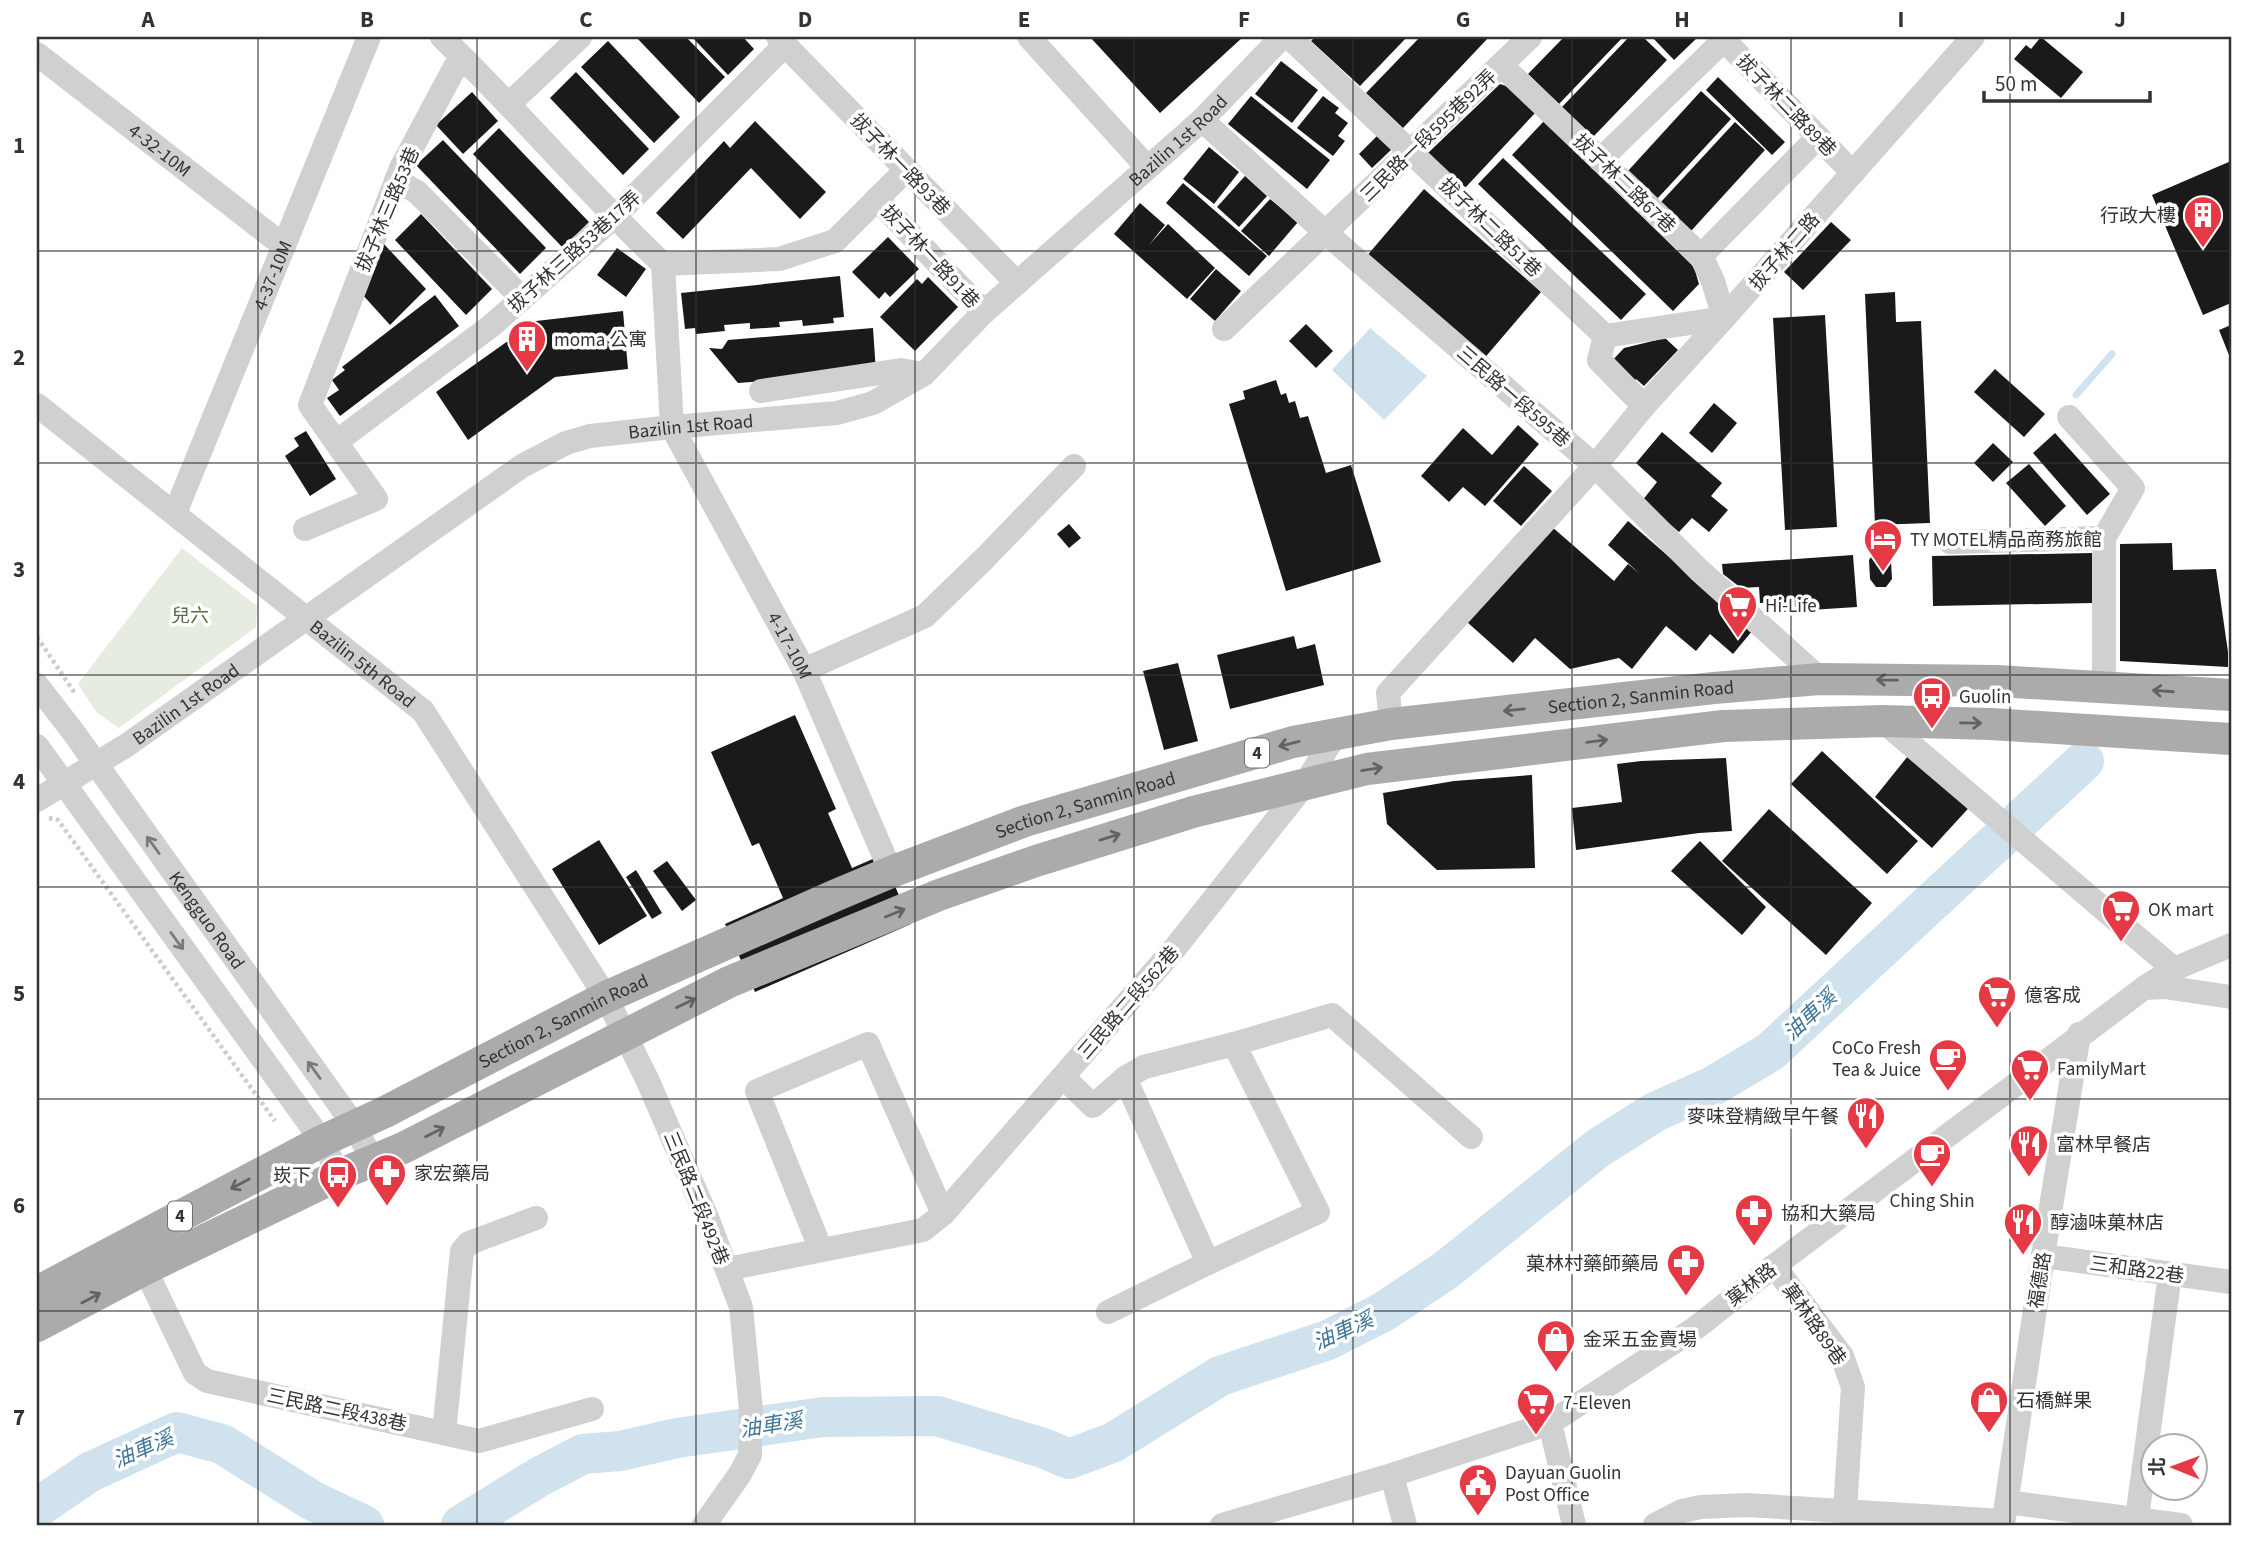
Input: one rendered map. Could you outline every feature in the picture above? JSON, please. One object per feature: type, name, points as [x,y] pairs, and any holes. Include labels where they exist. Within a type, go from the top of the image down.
[{"type":"main road","name":"Section 2, Sanmin Road","points":[[37,1292],[322,1141],[385,1112],[606,997],[891,872],[1025,821],[1293,743],[1391,724],[1714,688],[1820,680],[1997,681],[2231,695]]},
{"type":"main road","name":"Section 2, Sanmin Road","points":[[37,1326],[145,1269],[438,1130],[729,982],[939,895],[1193,811],[1367,769],[1723,726],[1883,721],[1991,724],[2231,739]]},
{"type":"street","name":"4-37-10M","points":[[175,513],[369,37]]},
{"type":"street","points":[[442,37],[509,104],[614,218],[663,264],[672,427]]},
{"type":"street","points":[[509,104],[580,37]]},
{"type":"street","points":[[1029,37],[1147,167]]},
{"type":"street","name":"Bazilin 1st Road","points":[[38,809],[64,785],[127,746],[522,466],[566,443],[590,436],[837,413],[873,403],[924,374],[984,312],[1202,120],[1282,37]]},
{"type":"street","name":"拔子林二路51巷","points":[[1289,37],[1605,336]]},
{"type":"street","name":"三民路一段595巷92弄","points":[[1224,329],[1530,37]]},
{"type":"street","name":"拔子林二路","points":[[1391,724],[1388,693],[1595,466],[1644,406],[1973,37]]},
{"type":"street","points":[[1600,160],[1722,39]]},
{"type":"street","name":"拔子林二路89巷","points":[[1722,39],[1853,173]]},
{"type":"street","name":"拔子林一路93巷","points":[[781,41],[1017,283]]},
{"type":"street","name":"拔子林三路53巷17弄","points":[[337,442],[491,326],[614,218],[781,41]]},
{"type":"street","name":"4-32-10M","points":[[37,54],[284,246]]},
{"type":"street","name":"拔子林三路53巷","points":[[305,529],[376,499],[310,405],[396,180],[455,67],[468,64]]},
{"type":"street","name":"拔子林二路67巷","points":[[1501,65],[1701,256],[1713,281],[1724,318]]},
{"type":"street","name":"三民路一段595巷","points":[[1202,120],[1326,233],[1595,466],[1699,570],[1820,680]]},
{"type":"street","points":[[1701,256],[1818,137]]},
{"type":"street","name":"拔子林一路91巷","points":[[663,264],[779,259],[835,241],[906,170]]},
{"type":"street","points":[[396,180],[417,192],[522,298]]},
{"type":"street","name":"拔子林一路91巷","points":[[877,199],[984,312]]},
{"type":"street","points":[[1644,406],[1599,360],[1605,336],[1724,318]]},
{"type":"street","points":[[761,391],[901,370],[924,374]]},
{"type":"street","name":"Bazilin 5th Road","points":[[37,405],[423,711],[606,997]]},
{"type":"street","points":[[2069,417],[2133,488],[2104,538],[2104,687]]},
{"type":"street","name":"4-17-10M","points":[[672,427],[804,670],[891,872]]},
{"type":"street","points":[[804,670],[925,616],[1074,466]]},
{"type":"street","points":[[1950,542],[2104,538]]},
{"type":"street","name":"Kengguo Road","points":[[37,685],[354,1125],[373,1161]]},
{"type":"street","points":[[1883,721],[2174,969]]},
{"type":"street","name":"三民路二段562巷","points":[[727,1269],[923,1230],[943,1214],[1175,948],[1305,784],[1336,734]]},
{"type":"street","name":"Kengguo Road","points":[[37,746],[322,1141],[340,1175]]},
{"type":"street","name":"菓林路","points":[[1222,1525],[1392,1475],[1550,1423],[1697,1327],[2144,988],[2174,969],[2231,945]]},
{"type":"street","points":[[2144,988],[2231,997]]},
{"type":"street","name":"三民路二段492巷","points":[[606,997],[625,1033],[708,1220],[741,1307],[751,1410],[750,1455],[704,1525]]},
{"type":"street","points":[[1063,1077],[1093,1106],[1125,1078],[1144,1067],[1332,1015],[1471,1138]]},
{"type":"street","name":"福德路","points":[[2004,1516],[2080,1034]]},
{"type":"street","points":[[821,1250],[757,1091],[869,1044],[943,1214]]},
{"type":"street","points":[[1108,1312],[1318,1212],[1234,1044]]},
{"type":"street","points":[[1125,1078],[1208,1263]]},
{"type":"street","points":[[443,1433],[462,1251],[469,1243],[536,1218]]},
{"type":"street","name":"三和路22巷","points":[[2043,1256],[2231,1282]]},
{"type":"street","name":"菓林路89巷","points":[[1774,1266],[1842,1356],[1853,1387],[1858,1516]]},
{"type":"street","name":"三民路二段438巷","points":[[145,1269],[195,1373],[207,1381],[479,1441],[592,1409]]},
{"type":"street","points":[[2137,1522],[2170,1273]]},
{"type":"street","points":[[1550,1423],[1574,1525]]},
{"type":"street","points":[[1392,1475],[1405,1525]]},
{"type":"street","points":[[1655,1525],[1682,1511],[1701,1507],[1747,1515],[2004,1516],[2181,1525]]},
{"type":"path","points":[[37,637],[83,704]]},
{"type":"path","points":[[38,809],[58,820],[275,1121]]},
{"type":"green space","name":"兒六","points":[[182,548],[257,606],[256,627],[119,728],[97,713],[78,684]]},
{"type":"water","points":[[1370,328],[1427,376],[1384,420],[1332,370]]},
{"type":"building","points":[[636,37],[686,37],[725,77],[699,103]]},
{"type":"building","points":[[692,37],[743,37],[754,49],[728,75]]},
{"type":"building","points":[[1090,37],[1243,37],[1160,113]]},
{"type":"building","points":[[1315,37],[1407,37],[1360,86],[1311,41]]},
{"type":"building","points":[[1420,37],[1489,37],[1403,128],[1366,93]]},
{"type":"building","points":[[1564,37],[1623,37],[1559,104],[1528,74]]},
{"type":"building","points":[[1629,37],[1643,37],[1667,60],[1593,137],[1562,107]]},
{"type":"building","points":[[1652,37],[1698,37],[1674,60]]},
{"type":"building","points":[[2041,37],[2083,72],[2061,98],[2014,59],[2026,45],[2031,49]]},
{"type":"building","points":[[608,41],[680,117],[654,143],[581,67]]},
{"type":"building","points":[[1281,61],[1318,90],[1292,123],[1255,94]]},
{"type":"building","points":[[576,72],[649,149],[623,175],[550,98]]},
{"type":"building","points":[[1718,77],[1785,142],[1772,155],[1706,90]]},
{"type":"building","points":[[1500,84],[1509,87],[1535,113],[1465,188],[1428,153]]},
{"type":"building","points":[[1701,91],[1731,119],[1657,199],[1627,172]]},
{"type":"building","points":[[472,92],[498,121],[463,154],[436,125]]},
{"type":"building","points":[[1251,96],[1330,160],[1307,189],[1228,124]]},
{"type":"building","points":[[1323,96],[1339,108],[1335,113],[1348,123],[1338,136],[1345,141],[1333,156],[1297,128]]},
{"type":"building","points":[[755,121],[826,192],[800,219],[751,168],[683,239],[656,213],[724,141],[730,148]]},
{"type":"building","points":[[1544,121],[1694,267],[1699,284],[1673,311],[1512,155]]},
{"type":"building","points":[[1735,122],[1765,150],[1691,231],[1660,203]]},
{"type":"building","points":[[499,128],[589,222],[563,248],[473,154]]},
{"type":"building","points":[[1379,134],[1392,149],[1372,168],[1359,154]]},
{"type":"building","points":[[443,140],[546,248],[520,274],[416,165]]},
{"type":"building","points":[[1209,147],[1239,172],[1214,204],[1183,179]]},
{"type":"building","points":[[1503,158],[1646,294],[1621,320],[1478,184]]},
{"type":"building","name":"行政大樓","points":[[2231,161],[2231,303],[2203,315],[2152,195]]},
{"type":"building","points":[[1245,176],[1267,196],[1239,227],[1217,207]]},
{"type":"building","points":[[1183,183],[1267,256],[1249,276],[1166,203]]},
{"type":"building","points":[[1424,189],[1541,292],[1482,361],[1365,258]]},
{"type":"building","points":[[1270,199],[1298,222],[1269,256],[1241,231]]},
{"type":"building","points":[[1140,203],[1165,225],[1149,245],[1168,224],[1215,268],[1187,299],[1114,234]]},
{"type":"building","points":[[421,214],[492,289],[466,315],[395,240]]},
{"type":"building","points":[[1831,222],[1851,240],[1803,290],[1784,272]]},
{"type":"building","points":[[888,237],[919,269],[890,297],[885,292],[879,299],[852,272]]},
{"type":"building","points":[[382,242],[426,289],[390,325],[361,293]]},
{"type":"building","points":[[617,248],[646,269],[626,297],[597,275]]},
{"type":"building","points":[[1216,269],[1241,291],[1215,321],[1190,299]]},
{"type":"building","points":[[840,276],[844,317],[833,318],[834,323],[803,326],[802,320],[779,322],[780,327],[750,329],[750,323],[724,325],[725,331],[696,334],[695,328],[685,329],[681,293]]},
{"type":"building","points":[[928,277],[958,307],[915,351],[880,317],[917,279],[922,284]]},
{"type":"building","points":[[1895,292],[1896,322],[1921,321],[1930,523],[1875,525],[1865,294]]},
{"type":"building","points":[[435,295],[459,326],[340,416],[327,398],[339,390],[332,380],[345,370],[342,367]]},
{"type":"building","name":"moma 公寓","points":[[623,311],[628,369],[555,377],[468,440],[436,392],[536,321]]},
{"type":"building","points":[[1825,315],[1837,527],[1785,530],[1773,318]]},
{"type":"building","points":[[1306,324],[1333,351],[1316,368],[1289,341]]},
{"type":"building","points":[[2231,325],[2231,360],[2219,330]]},
{"type":"building","points":[[873,328],[876,372],[738,383],[709,348],[722,349],[728,340]]},
{"type":"building","points":[[1665,338],[1678,350],[1644,386],[1636,379],[1632,384],[1610,363],[1624,348]]},
{"type":"building","points":[[1995,369],[2045,414],[2024,437],[1974,392]]},
{"type":"building","points":[[1276,380],[1281,395],[1286,393],[1289,403],[1295,401],[1300,418],[1308,416],[1326,473],[1351,465],[1381,562],[1286,591],[1229,404],[1245,399],[1243,391]]},
{"type":"building","points":[[1714,403],[1737,423],[1712,453],[1689,433]]},
{"type":"building","points":[[1518,425],[1539,444],[1485,506],[1463,487],[1449,502],[1421,476],[1463,428],[1492,455]]},
{"type":"building","points":[[306,431],[336,479],[310,496],[285,456],[299,446],[294,438]]},
{"type":"building","points":[[1662,432],[1722,483],[1711,496],[1728,510],[1709,532],[1692,518],[1679,532],[1642,501],[1657,482],[1636,463]]},
{"type":"building","points":[[2055,433],[2110,494],[2087,515],[2033,453]]},
{"type":"building","points":[[1993,443],[2013,462],[1993,482],[1974,463]]},
{"type":"building","points":[[2029,464],[2066,506],[2045,526],[2006,483]]},
{"type":"building","points":[[1524,466],[1552,491],[1521,526],[1493,501]]},
{"type":"building","points":[[1628,521],[1753,630],[1733,654],[1710,634],[1696,651],[1666,626],[1632,669],[1619,658],[1570,669],[1535,638],[1513,663],[1467,622],[1551,526],[1614,581],[1628,564],[1640,574],[1608,545]]},
{"type":"building","points":[[1069,524],[1081,538],[1069,548],[1057,534]]},
{"type":"building","points":[[2172,543],[2173,570],[2216,569],[2228,667],[2120,661],[2120,544]]},
{"type":"building","points":[[1875,551],[1886,552],[1891,561],[1892,579],[1886,587],[1876,587],[1870,579],[1869,560]]},
{"type":"building","points":[[2092,553],[2093,603],[1933,606],[1932,556]]},
{"type":"building","points":[[1853,555],[1857,607],[1777,612],[1777,602],[1760,603],[1759,587],[1741,588],[1723,574],[1722,564]]},
{"type":"building","points":[[1294,636],[1297,649],[1315,644],[1324,685],[1230,709],[1217,655]]},
{"type":"building","points":[[1178,663],[1198,741],[1164,750],[1143,671]]},
{"type":"building","points":[[795,715],[836,809],[828,813],[852,868],[882,855],[911,924],[755,992],[725,924],[783,898],[759,843],[752,846],[711,752]]},
{"type":"building","points":[[1822,751],[1918,841],[1887,874],[1791,784]]},
{"type":"building","points":[[1912,751],[1976,800],[1932,848],[1875,797]]},
{"type":"building","points":[[1726,758],[1732,831],[1576,850],[1572,808],[1622,802],[1617,764]]},
{"type":"building","points":[[1532,775],[1535,868],[1437,870],[1387,824],[1383,793],[1454,781]]},
{"type":"building","points":[[1769,809],[1872,903],[1826,955],[1722,861]]},
{"type":"building","points":[[599,840],[647,916],[599,945],[552,869]]},
{"type":"building","points":[[1700,841],[1766,907],[1742,935],[1671,871]]},
{"type":"building","points":[[667,861],[696,900],[682,911],[653,871]]},
{"type":"building","points":[[636,870],[662,913],[652,919],[626,877]]},
{"type":"waterway","points":[[2076,395],[2112,354]]},
{"type":"waterway","name":"油車溪","points":[[461,1525],[539,1477],[583,1454],[620,1451],[677,1438],[823,1417],[937,1416],[1043,1448],[1069,1459],[1114,1442],[1220,1376],[1328,1340],[1383,1312],[1446,1270],[1598,1148],[1655,1112],[1713,1086],[1770,1052],[2084,761]]},
{"type":"waterway","name":"油車溪","points":[[37,1508],[90,1472],[177,1432],[222,1444],[313,1501],[364,1525]]},
{"type":"place","name":"行政大樓","points":[[2203,249]]},
{"type":"place","name":"moma 公寓","points":[[527,373]]},
{"type":"place","name":"TY MOTEL精品商務旅館","points":[[1883,573]]},
{"type":"place","name":"Hi-Life","points":[[1738,639]]},
{"type":"place","name":"Guolin","points":[[1932,730]]},
{"type":"place","name":"OK mart","points":[[2121,943]]},
{"type":"place","name":"億客成","points":[[1997,1029]]},
{"type":"place","name":"CoCo Fresh Tea & Juice","points":[[1948,1092]]},
{"type":"place","name":"FamilyMart","points":[[2030,1102]]},
{"type":"place","name":"麥味登精緻早午餐","points":[[1866,1150]]},
{"type":"place","name":"富林早餐店","points":[[2029,1178]]},
{"type":"place","name":"Ching Shin","points":[[1932,1188]]},
{"type":"place","name":"家宏藥局","points":[[387,1207]]},
{"type":"place","name":"崁下","points":[[338,1209]]},
{"type":"place","name":"協和大藥局","points":[[1754,1247]]},
{"type":"place","name":"醇滷味菓林店","points":[[2023,1256]]},
{"type":"place","name":"菓林村藥師藥局","points":[[1686,1297]]},
{"type":"place","name":"金采五金賣場","points":[[1556,1373]]},
{"type":"place","name":"石橋鮮果","points":[[1989,1434]]},
{"type":"place","name":"7-Eleven","points":[[1536,1436]]},
{"type":"place","name":"Dayuan Guolin Post Office","points":[[1478,1517]]}]
